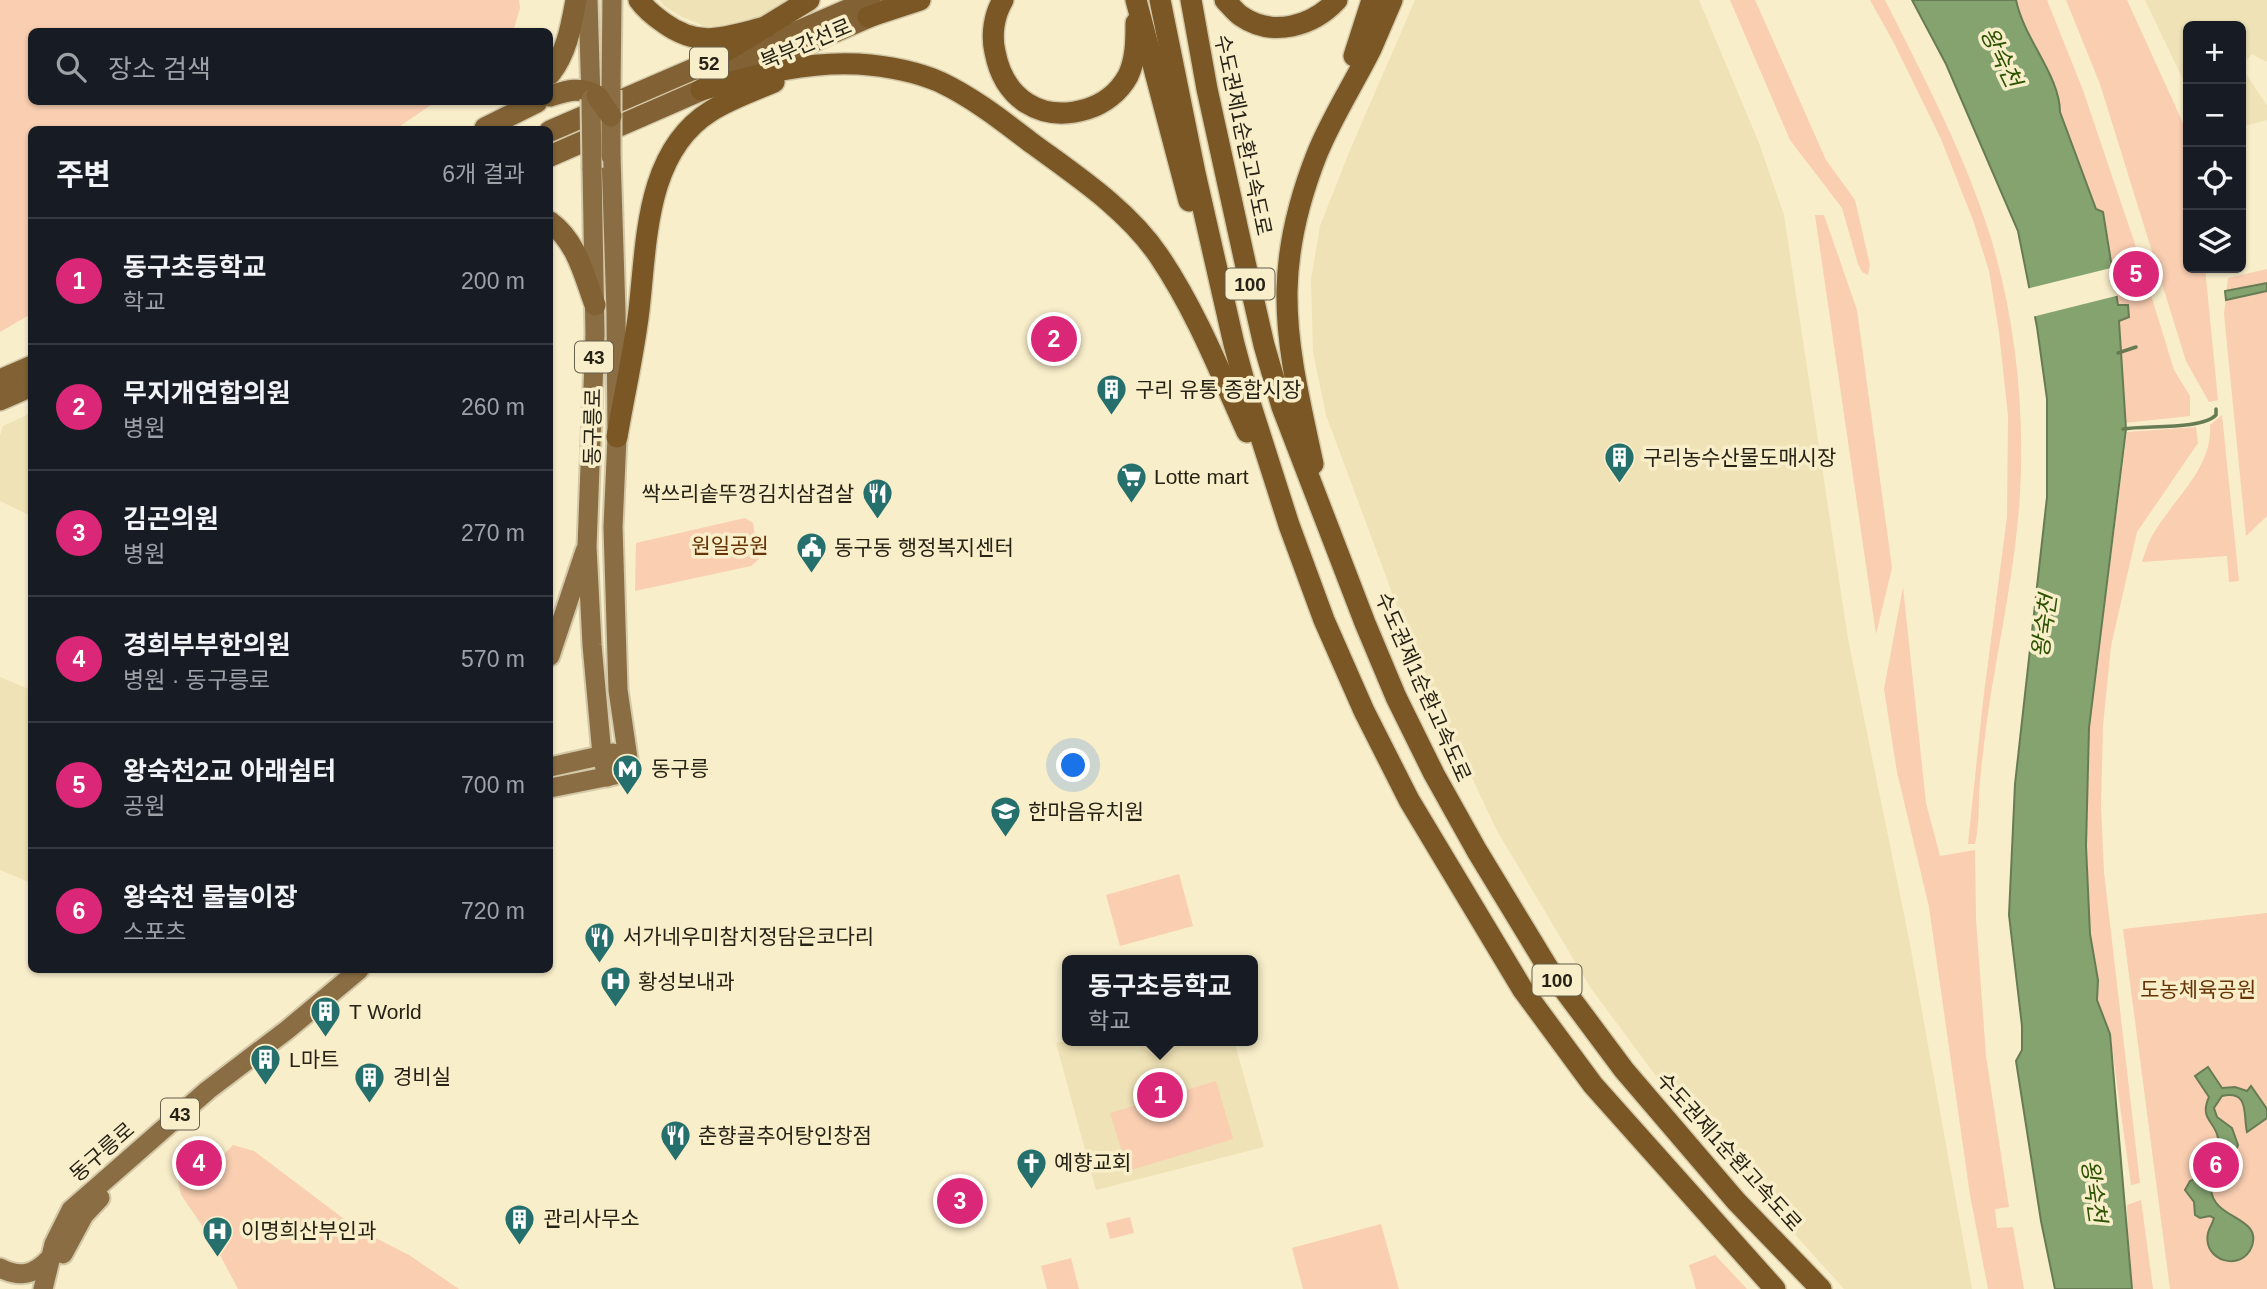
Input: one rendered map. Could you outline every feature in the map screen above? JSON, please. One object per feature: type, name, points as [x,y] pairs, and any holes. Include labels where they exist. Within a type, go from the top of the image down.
[{"type":"highway","points":[[553,70],[566,46],[576,0]]},
{"type":"highway","points":[[639,0],[647,11],[691,37],[721,39],[766,27]]},
{"type":"highway","points":[[703,65],[809,0]]},
{"type":"highway","name":"북부간선로","points":[[553,130],[703,65],[869,8],[908,0]]},
{"type":"highway","points":[[869,8],[920,0]]},
{"type":"highway","points":[[1003,0],[995,21],[993,43],[1002,75],[1022,100],[1047,113],[1060,114],[1082,110],[1107,100],[1127,77],[1137,43],[1136,0]]},
{"type":"highway","points":[[1136,0],[1181,177],[1231,330]]},
{"type":"highway","name":"100","points":[[1160,0],[1195,173],[1250,403],[1289,524],[1331,636],[1364,711],[1409,800],[1523,990],[1592,1085],[1775,1289]]},
{"type":"highway","name":"수도권제1순환고속도로","points":[[1191,0],[1207,89],[1264,345],[1286,419],[1396,697],[1434,774],[1477,851],[1548,968],[1633,1080],[1736,1201],[1821,1289]]},
{"type":"highway","points":[[1225,0],[1241,16],[1267,26],[1292,27],[1315,19],[1337,0]]},
{"type":"highway","points":[[1324,518],[1296,381],[1290,343],[1287,290],[1302,196],[1338,108],[1372,0]]},
{"type":"highway","points":[[1338,108],[1371,49],[1392,0]]},
{"type":"highway","name":"북부간선로","points":[[553,155],[701,90],[869,8]]},
{"type":"highway","points":[[701,90],[787,68],[819,64],[858,64],[903,70],[940,82],[971,99],[1055,160],[1132,222],[1158,254],[1196,318],[1289,524]]},
{"type":"highway","points":[[617,437],[638,320],[655,191],[673,152],[697,122],[710,111],[742,95],[780,80],[858,64]]},
{"type":"highway","points":[[553,95],[574,89],[597,94],[611,116]]},
{"type":"highway","points":[[487,126],[512,105]]},
{"type":"highway","points":[[490,126],[531,105]]},
{"type":"highway","points":[[553,224],[574,250],[595,305]]},
{"type":"highway","points":[[0,380],[28,368]]},
{"type":"highway","points":[[0,400],[28,388]]},
{"type":"main road","name":"동구릉로","points":[[588,0],[597,94]]},
{"type":"main road","name":"동구릉로","points":[[607,777],[602,755],[587,547],[595,305],[592,168],[597,94],[612,0]]},
{"type":"main road","name":"동구릉로","points":[[553,787],[630,772],[618,690],[613,527],[617,437],[611,116]]},
{"type":"main road","name":"동구릉로","points":[[553,646],[587,547]]},
{"type":"main road","points":[[553,766],[627,750]]},
{"type":"main road","name":"동구릉로","points":[[43,1289],[54,1244],[71,1210],[208,1090],[287,1030],[355,973]]},
{"type":"main road","name":"동구릉로","points":[[53,1289],[62,1256],[84,1215],[118,1180],[367,973]]},
{"type":"main road","points":[[3,1280],[12,1274],[27,1275],[38,1271],[50,1259]]},
{"type":"shaded area","points":[[660,0],[797,0],[743,25],[706,27],[680,16],[664,6]]},
{"type":"shaded area","name":"구리농수산물도매시장","points":[[1415,0],[1699,0],[1759,143],[1784,215],[1848,639],[1909,939],[1972,1289],[1844,1289],[1673,1099],[1590,987],[1496,829],[1401,617],[1326,415],[1313,352],[1311,280],[1320,226]]},
{"type":"shaded area","points":[[2145,0],[2267,0],[2267,62],[2252,54],[2246,61],[2246,21],[2183,21],[2183,80]]},
{"type":"shaded area","points":[[2246,74],[2267,106],[2267,120],[2246,126]]},
{"type":"shaded area","points":[[28,414],[28,515],[0,501],[0,435],[3,426]]},
{"type":"shaded area","points":[[0,677],[28,689],[28,882],[0,870]]},
{"type":"shaded area","points":[[1062,1041],[1062,1046],[1235,1046],[1264,1147],[1096,1190],[1056,1043]]},
{"type":"green space","points":[[0,0],[519,0],[520,8],[514,28],[28,28],[28,105],[431,105],[400,126],[28,126],[28,316],[0,332]]},
{"type":"green space","points":[[1730,0],[1755,0],[1826,160],[1855,200],[1870,265],[1868,275],[1862,272],[1858,264],[1842,208],[1790,140]]},
{"type":"green space","points":[[1870,0],[1885,0],[1968,174],[1989,232],[2012,328],[2021,428],[2020,494],[2009,590],[1987,722],[1975,844],[1968,844],[2007,517],[2008,416],[1999,332],[1989,271],[1973,220],[1941,139]]},
{"type":"green space","points":[[2016,0],[2047,0],[2083,90],[2174,370],[2190,396],[2190,416],[2124,423],[2119,321],[2128,305],[2118,305],[2103,212],[2096,210],[2060,112],[2054,85],[2026,29]]},
{"type":"green space","points":[[2066,0],[2127,0],[2183,123],[2183,273],[2205,273],[2218,400],[2209,402],[2186,361],[2100,84]]},
{"type":"green space","points":[[1815,215],[1824,215],[1857,310],[1892,568],[1876,634]]},
{"type":"green space","points":[[2267,269],[2267,516],[2246,536],[2224,314],[2228,278]]},
{"type":"green space","points":[[2222,415],[2239,581],[2229,582],[2227,556],[2142,562],[2152,536],[2190,484],[2205,456],[2210,425]]},
{"type":"green space","points":[[2196,427],[2198,443],[2137,532],[2111,646],[2103,726],[2101,806],[2104,872],[2140,1183],[2131,1185],[2110,1034],[2097,1000],[2098,979],[2090,934],[2086,846],[2089,728],[2127,432]]},
{"type":"green space","name":"원일공원","points":[[745,518],[753,523],[759,559],[751,566],[635,591],[636,543]]},
{"type":"green space","points":[[1903,587],[1926,803],[1940,856],[1975,850],[1976,919],[1986,1056],[2009,1207],[1995,1209],[1997,1228],[2013,1227],[2024,1289],[1988,1289],[1970,1195],[1929,907],[1897,772],[1884,689]]},
{"type":"green space","points":[[1179,874],[1193,926],[1120,946],[1106,895]]},
{"type":"green space","name":"도농체육공원","points":[[2267,913],[2267,1289],[2170,1289],[2123,929]]},
{"type":"green space","points":[[1216,1081],[1233,1139],[1128,1171],[1110,1113]]},
{"type":"green space","points":[[233,1145],[254,1151],[356,1228],[409,1255],[459,1289],[238,1289],[212,1240],[181,1195],[177,1176],[219,1159]]},
{"type":"green space","points":[[2141,1200],[2153,1289],[2132,1289],[2128,1258],[2127,1205]]},
{"type":"green space","points":[[1130,1217],[1134,1233],[1110,1239],[1106,1223]]},
{"type":"green space","points":[[1381,1224],[1399,1289],[1303,1289],[1292,1248]]},
{"type":"green space","points":[[1715,1255],[1747,1289],[1696,1289],[1689,1265]]},
{"type":"green space","points":[[1071,1258],[1079,1289],[1047,1289],[1041,1266]]},
{"type":"water","name":"왕숙천","points":[[1912,0],[2016,0],[2026,29],[2054,85],[2060,112],[2096,209],[2103,212],[2118,305],[2128,305],[2129,317],[2119,321],[2126,429],[2089,728],[2086,846],[2090,934],[2098,980],[2097,1000],[2110,1034],[2132,1289],[2055,1289],[2041,1221],[2016,1061],[2022,1050],[2022,1026],[2009,915],[2015,784],[2047,497],[2047,399],[2037,327],[2018,231],[1946,64]]},
{"type":"water","points":[[2267,283],[2267,291],[2226,300],[2225,291]]},
{"type":"water","points":[[2208,1067],[2222,1088],[2235,1087],[2247,1091],[2251,1086],[2267,1109],[2267,1118],[2247,1132],[2244,1105],[2237,1097],[2222,1096],[2214,1108],[2217,1117],[2232,1128],[2238,1145],[2232,1158],[2212,1182],[2214,1199],[2227,1213],[2244,1223],[2253,1236],[2252,1246],[2247,1254],[2232,1261],[2217,1257],[2211,1251],[2208,1233],[2214,1218],[2200,1218],[2195,1215],[2194,1202],[2185,1190],[2190,1181],[2203,1177],[2206,1173],[2208,1169],[2203,1155],[2218,1138],[2207,1115],[2206,1104],[2209,1097],[2195,1076]]},
{"type":"pier","points":[[2115,267],[2120,295],[2032,317],[2026,289]]},
{"type":"waterway","points":[[2118,353],[2136,347]]},
{"type":"waterway","points":[[2123,429],[2199,423],[2216,415],[2216,409]]},
{"type":"place","name":"왕숙천2교 아래쉼터","points":[[2136,274]]},
{"type":"place","name":"무지개연합의원","points":[[1054,339]]},
{"type":"place","name":"구리 유통 종합시장","points":[[1112,417]]},
{"type":"place","name":"구리농수산물도매시장","points":[[1620,485]]},
{"type":"place","name":"Lotte mart","points":[[1131,504]]},
{"type":"place","name":"싹쓰리솥뚜껑김치삼겹살","points":[[877,521]]},
{"type":"place","name":"동구동 행정복지센터","points":[[811,575]]},
{"type":"place","name":"동구릉","points":[[628,796]]},
{"type":"place","name":"한마음유치원","points":[[1005,839]]},
{"type":"place","name":"서가네우미참치정담은코다리","points":[[600,964]]},
{"type":"place","name":"황성보내과","points":[[615,1009]]},
{"type":"place","name":"T World","points":[[326,1039]]},
{"type":"place","name":"L마트","points":[[266,1087]]},
{"type":"place","name":"동구초등학교","points":[[1160,1095]]},
{"type":"place","name":"경비실","points":[[370,1104]]},
{"type":"place","name":"경희부부한의원","points":[[199,1163]]},
{"type":"place","name":"춘향골추어탕인창점","points":[[675,1163]]},
{"type":"place","name":"왕숙천 물놀이장","points":[[2216,1165]]},
{"type":"place","name":"예향교회","points":[[1031,1190]]},
{"type":"place","name":"김곤의원","points":[[960,1201]]},
{"type":"place","name":"관리사무소","points":[[520,1246]]},
{"type":"place","name":"이명희산부인과","points":[[218,1258]]}]
